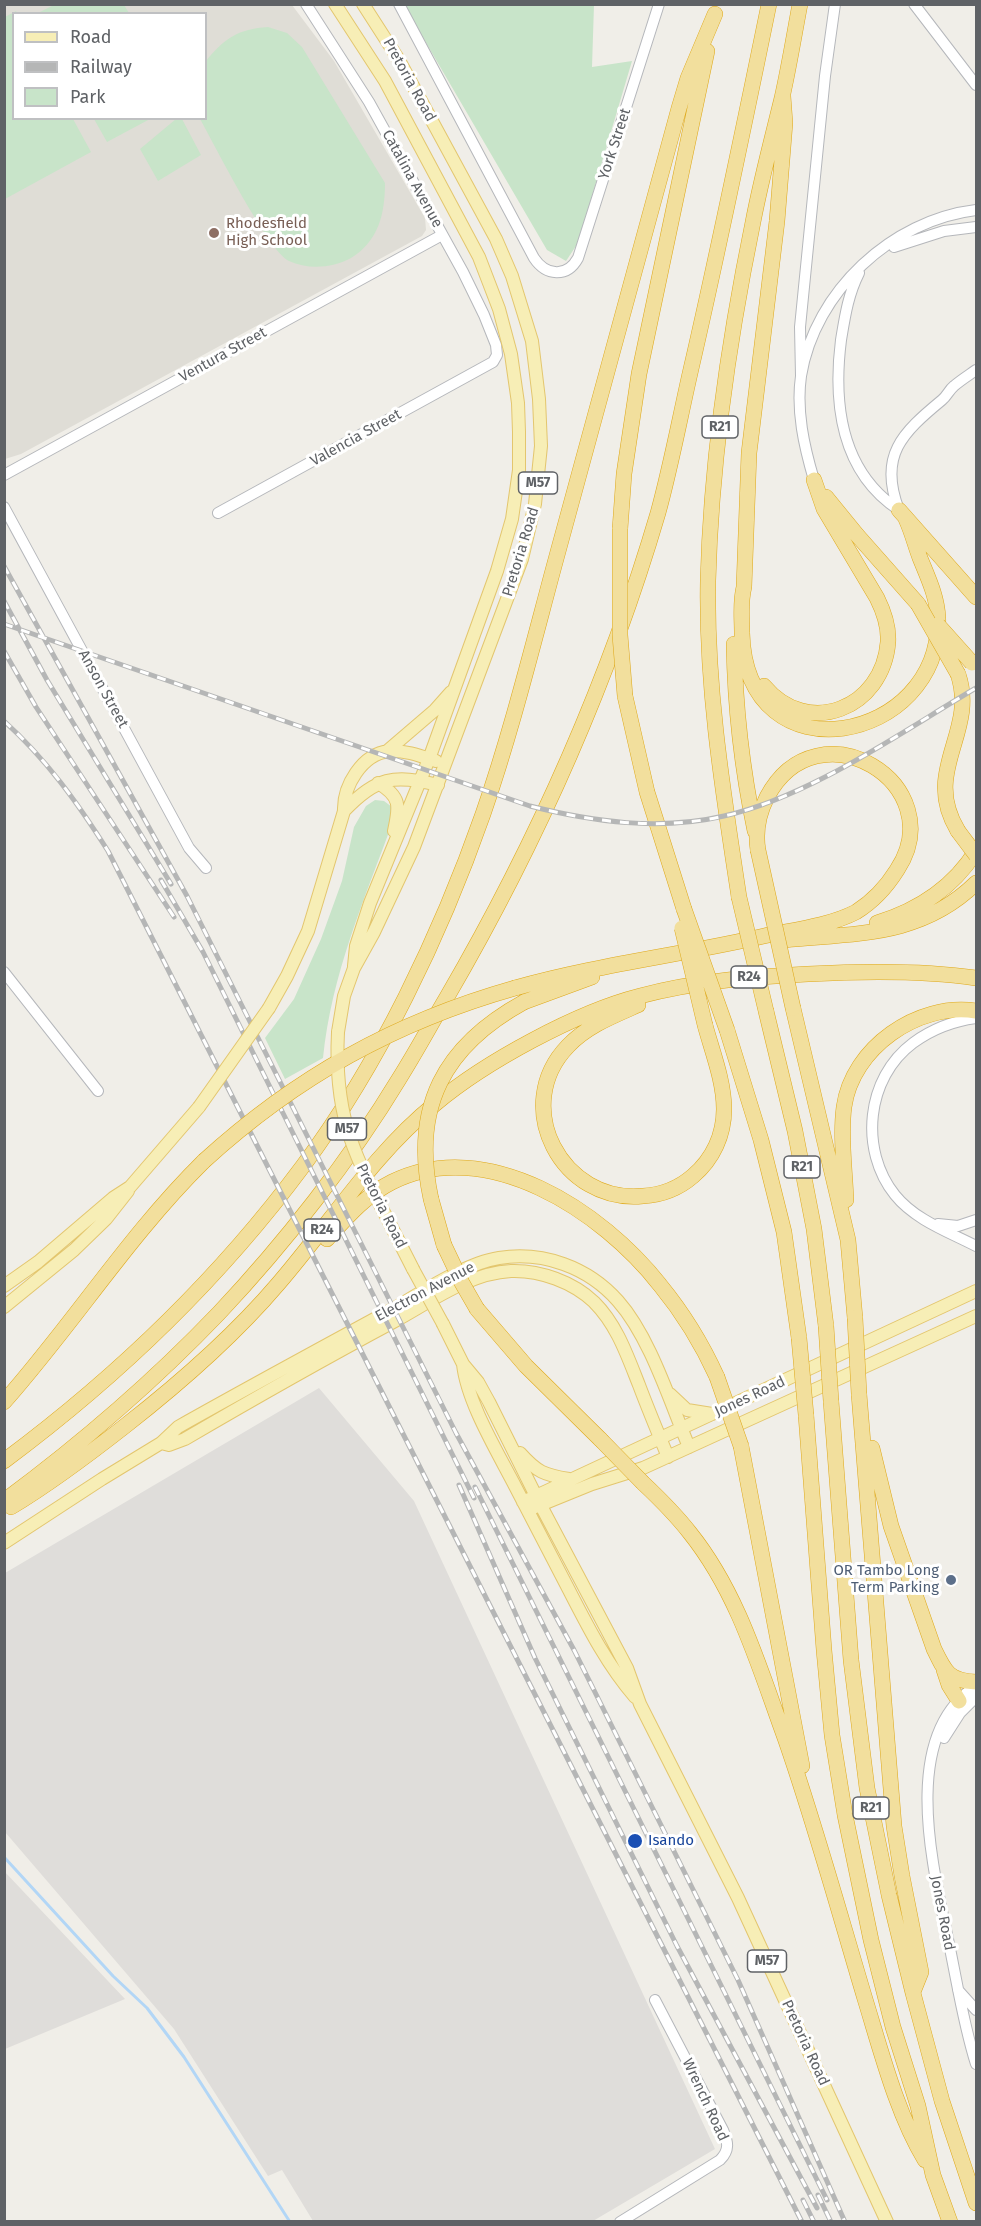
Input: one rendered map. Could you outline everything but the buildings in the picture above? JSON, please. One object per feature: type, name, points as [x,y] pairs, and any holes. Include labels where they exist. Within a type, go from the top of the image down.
[{"type":"highway","points":[[4,1502],[109,1419],[173,1360],[222,1310],[281,1242],[333,1175],[398,1081],[484,932],[536,832],[576,743],[609,659],[659,509],[710,287],[769,4]]},
{"type":"highway","name":"R21","points":[[800,4],[783,96],[757,201],[721,420],[711,516],[708,581],[709,665],[718,762],[739,897],[795,1131],[814,1229],[826,1326],[851,1660],[867,1788],[889,1895],[913,1993],[942,2101],[976,2203]]},
{"type":"highway","points":[[664,991],[598,1023],[576,1038],[556,1061],[544,1090],[544,1116],[549,1139],[561,1160],[580,1180],[600,1191],[625,1197],[653,1196],[675,1189],[686,1182],[708,1160],[720,1137],[724,1108],[720,1080],[677,897],[678,891],[647,792],[625,696],[620,635],[620,529],[624,474],[639,374],[716,9]]},
{"type":"highway","points":[[4,1461],[69,1411],[127,1361],[186,1304],[249,1233],[304,1164],[362,1076],[423,959],[458,881],[504,749],[679,108],[688,78],[716,9]]},
{"type":"highway","points":[[783,96],[785,123],[777,221],[749,453],[744,587],[741,604],[744,656],[750,678],[762,697],[780,715],[805,727],[836,731],[867,723],[884,715],[909,694],[929,664],[937,640],[936,598],[903,514]]},
{"type":"highway","points":[[749,453],[743,473],[737,525],[734,617],[735,665],[745,783],[793,1008],[848,1240]]},
{"type":"highway","points":[[744,587],[748,600],[750,648],[754,666],[774,697],[798,710],[823,713],[839,710],[867,692],[877,678],[887,652],[888,640],[884,613],[878,598],[824,509],[814,480]]},
{"type":"highway","points":[[814,480],[857,535],[974,667]]},
{"type":"highway","points":[[903,514],[976,597]]},
{"type":"highway","points":[[831,935],[897,917],[922,904],[952,882],[976,853],[958,831],[946,807],[944,790],[962,712],[963,696],[958,674],[918,604]]},
{"type":"highway","points":[[722,945],[811,926],[855,912],[873,899],[898,869],[905,854],[910,825],[901,794],[890,779],[870,763],[859,758],[833,754],[800,763],[784,774],[773,786],[759,818],[758,846]]},
{"type":"highway","points":[[831,935],[891,930],[910,925],[949,905],[976,883]]},
{"type":"highway","name":"R21","points":[[681,912],[727,1030],[761,1140],[784,1232],[799,1338],[832,1736],[845,1815],[871,1940],[893,2027],[918,2106],[933,2175],[950,2222]]},
{"type":"highway","name":"R24","points":[[4,1402],[170,1195],[204,1161],[260,1112],[335,1062],[419,1020],[477,999],[558,976],[722,945],[831,935]]},
{"type":"highway","points":[[612,965],[585,980],[524,1002],[500,1015],[463,1047],[445,1074],[431,1105],[425,1137],[426,1176],[431,1198],[444,1245],[477,1309],[526,1366],[644,1483],[690,1533],[729,1594],[749,1637],[806,1799],[881,2051],[914,2141],[933,2175]]},
{"type":"highway","name":"R24","points":[[4,1511],[47,1485],[159,1400],[226,1340],[281,1281],[387,1150],[434,1104],[484,1068],[557,1029],[616,1003],[738,977],[834,972],[905,972],[976,978]]},
{"type":"highway","points":[[913,1993],[921,1972],[894,1826],[848,1240],[843,1143],[844,1107],[849,1088],[855,1078],[870,1054],[886,1037],[914,1019],[945,1011],[976,1011]]},
{"type":"highway","points":[[226,1340],[276,1296],[339,1226],[367,1199],[382,1188],[428,1170],[461,1168],[493,1172],[526,1182],[579,1210],[605,1229],[631,1252],[660,1284],[688,1323],[717,1377],[741,1446],[801,1759],[806,1799]]},
{"type":"highway","points":[[861,1414],[891,1526],[925,1629],[949,1685],[959,1701]]},
{"type":"highway","points":[[943,1667],[959,1682],[976,1684]]},
{"type":"main road","name":"Pretoria Road","points":[[335,4],[385,81],[479,257],[502,318],[518,403],[519,460],[512,519],[497,571],[458,684],[388,858],[356,946],[354,968]]},
{"type":"main road","name":"Pretoria Road","points":[[363,4],[399,60],[496,239],[508,267],[532,341],[541,424],[539,478],[522,560],[414,847],[385,910],[354,968],[344,996],[338,1032],[337,1060],[345,1125],[362,1172],[463,1364],[478,1382],[627,1668],[640,1704],[738,1898],[887,2222]]},
{"type":"main road","points":[[4,1307],[31,1287],[106,1219],[125,1197],[130,1187],[199,1107],[269,1008],[287,976],[308,931],[344,811],[345,794],[353,778],[366,763],[386,752],[435,710],[458,684]]},
{"type":"main road","points":[[386,752],[403,752],[446,765]]},
{"type":"main road","points":[[344,811],[363,792],[378,783],[406,779],[438,785]]},
{"type":"main road","points":[[378,783],[393,795],[398,806],[388,858]]},
{"type":"main road","points":[[4,1286],[38,1262],[113,1198],[130,1187]]},
{"type":"main road","name":"Electron Avenue","points":[[4,1543],[161,1443],[178,1427],[338,1337],[468,1268],[499,1258],[530,1257],[558,1262],[582,1272],[600,1284],[618,1301],[628,1314],[664,1386],[690,1447]]},
{"type":"main road","name":"Electron Avenue","points":[[161,1443],[169,1444],[185,1439],[344,1348],[464,1284],[511,1271],[540,1275],[571,1286],[592,1301],[607,1318],[620,1338],[668,1457]]},
{"type":"main road","name":"Jones Road","points":[[538,1501],[570,1480],[630,1451],[976,1291]]},
{"type":"main road","name":"Jones Road","points":[[525,1506],[643,1468],[976,1316]]},
{"type":"main road","name":"Pretoria Road","points":[[463,1364],[464,1377],[477,1409],[525,1506],[618,1678],[640,1704]]},
{"type":"main road","points":[[664,1386],[687,1410],[713,1414]]},
{"type":"main road","points":[[630,1451],[647,1431],[649,1410]]},
{"type":"main road","points":[[511,1444],[542,1473],[570,1480]]},
{"type":"street","name":"Catalina Avenue","points":[[306,4],[369,102],[463,272],[497,350],[493,362]]},
{"type":"street","name":"York Street","points":[[399,4],[534,258],[542,268],[552,273],[559,273],[575,264],[581,250],[659,4]]},
{"type":"street","points":[[814,480],[804,446],[800,402],[800,327],[825,76],[836,4]]},
{"type":"street","points":[[914,4],[976,85]]},
{"type":"street","points":[[801,376],[810,344],[829,306],[852,274],[897,238],[923,225],[957,213],[976,210]]},
{"type":"street","points":[[903,514],[883,499],[864,477],[847,439],[840,413],[838,371],[846,306],[853,285],[867,261],[920,237],[944,231],[976,228]]},
{"type":"street","name":"Ventura Street","points":[[4,475],[442,234]]},
{"type":"street","name":"Valencia Street","points":[[218,513],[493,362]]},
{"type":"street","points":[[903,514],[893,490],[891,466],[898,442],[911,426],[947,396],[954,386],[976,370]]},
{"type":"street","name":"Anson Street","points":[[4,507],[189,848],[206,868]]},
{"type":"street","points":[[4,972],[98,1091]]},
{"type":"street","points":[[976,1018],[942,1027],[913,1043],[895,1060],[886,1073],[874,1102],[872,1120],[873,1145],[884,1176],[899,1199],[911,1210],[932,1223],[976,1246]]},
{"type":"street","points":[[932,1223],[958,1226],[976,1220]]},
{"type":"street","name":"Jones Road","points":[[976,1684],[949,1714],[936,1739],[927,1796],[929,1831],[939,1899],[967,2035],[976,2064]]},
{"type":"street","name":"Jones Road","points":[[932,1759],[960,1713],[976,1697]]},
{"type":"street","points":[[957,1990],[976,2010]]},
{"type":"street","name":"Wrench Road","points":[[620,2222],[720,2160],[728,2146],[723,2130],[655,2000]]},
{"type":"shaded area","name":"Rhodesfield High School","points":[[5,5],[292,5],[334,61],[425,218],[426,230],[422,236],[21,454],[5,459]]},
{"type":"shaded area","points":[[319,1388],[414,1501],[715,2149],[593,2221],[313,2221],[282,2170],[268,2176],[174,2029],[5,1832],[5,1573]]},
{"type":"shaded area","points":[[4,1871],[125,1999],[5,2049],[4,2049]]},
{"type":"green space","points":[[54,5],[124,5],[128,12],[40,12]]},
{"type":"green space","points":[[404,5],[594,5],[592,67],[632,61],[578,243],[566,261],[547,250]]},
{"type":"green space","points":[[12,13],[12,120],[74,120],[91,152],[5,199],[5,17]]},
{"type":"green space","points":[[268,27],[287,33],[302,47],[385,183],[382,215],[374,235],[351,258],[336,264],[320,267],[304,266],[289,261],[280,253],[255,218],[201,120],[207,120],[207,60],[219,46],[233,36]]},
{"type":"green space","points":[[95,120],[148,120],[107,142]]},
{"type":"green space","points":[[175,120],[183,120],[201,155],[158,181],[140,149]]},
{"type":"green space","points":[[375,800],[384,801],[392,807],[393,821],[341,967],[327,1027],[323,1058],[285,1079],[265,1038],[294,999],[321,939],[342,881],[354,827],[366,806]]},
{"type":"waterway","points":[[4,1857],[113,1976],[147,2008],[184,2057],[290,2222]]},
{"type":"railway","points":[[4,566],[187,896],[456,1433],[574,1650],[738,1980],[845,2222]]},
{"type":"railway","points":[[4,601],[47,680],[171,884]]},
{"type":"railway","points":[[4,624],[530,806],[627,823],[700,821],[756,807],[822,779],[976,688]]},
{"type":"railway","points":[[4,651],[36,707],[174,917]]},
{"type":"railway","points":[[4,721],[34,751],[60,782],[108,851],[802,2222]]},
{"type":"railway","points":[[161,880],[203,952],[474,1498]]},
{"type":"railway","points":[[459,1485],[535,1658],[677,1946],[817,2208]]},
{"type":"railway","points":[[475,1487],[827,2200]]},
{"type":"railway","points":[[818,2195],[831,2222]]},
{"type":"railway","points":[[803,2200],[814,2222]]},
{"type":"place","name":"Rhodesfield High School","points":[[214,233]]},
{"type":"place","name":"OR Tambo Long Term Parking","points":[[951,1580]]},
{"type":"place","name":"Isando","points":[[635,1841]]}]
